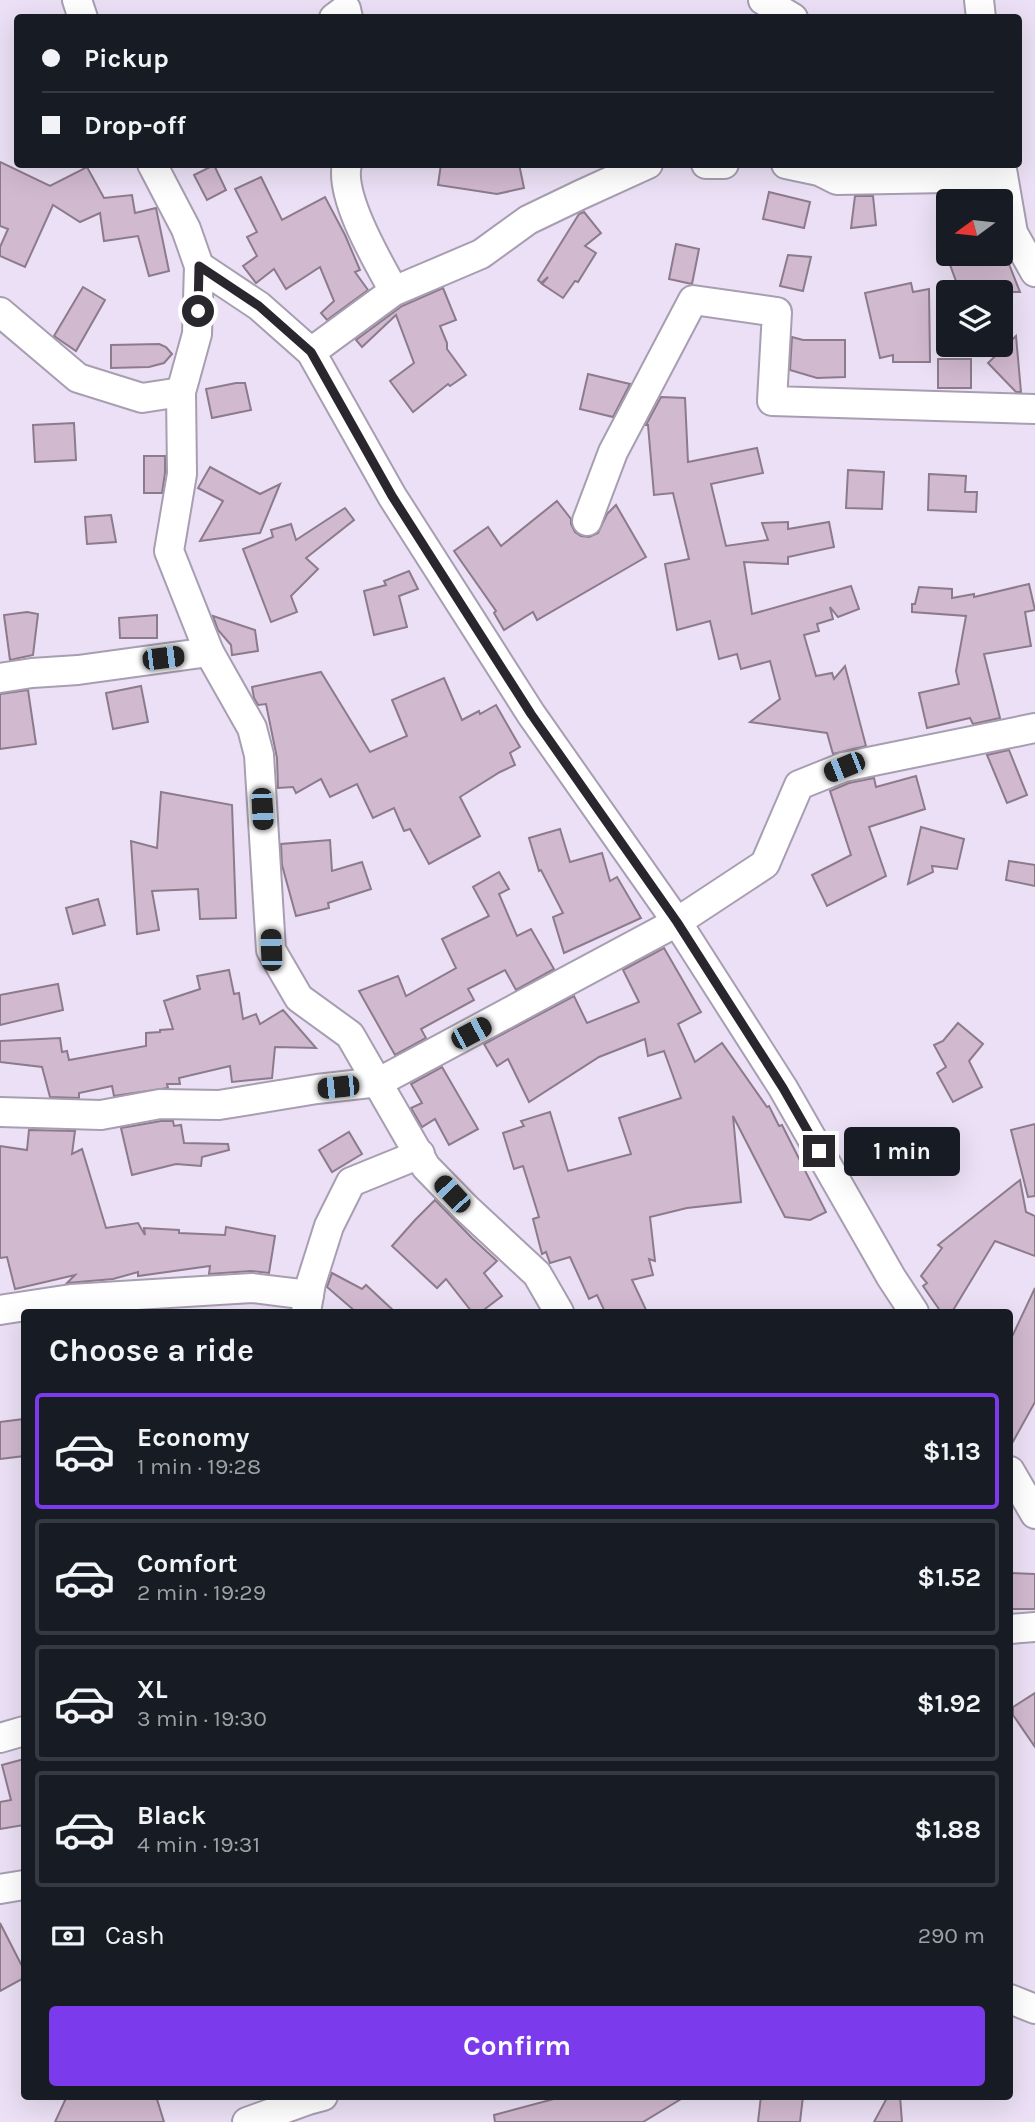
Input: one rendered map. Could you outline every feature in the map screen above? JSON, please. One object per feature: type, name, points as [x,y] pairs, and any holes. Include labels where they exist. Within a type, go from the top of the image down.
[{"type":"street","points":[[763,0],[786,14]]},
{"type":"street","points":[[154,168],[186,229],[199,266],[197,334],[181,392],[182,474],[169,551],[209,652],[252,728],[259,755],[271,950],[299,998],[350,1035],[426,1167],[537,1274],[557,1309]]},
{"type":"street","points":[[347,168],[345,174],[355,215],[394,291]]},
{"type":"street","points":[[311,352],[394,291],[481,254],[528,220],[639,168]]},
{"type":"street","points":[[820,168],[837,180],[1002,171],[1013,233],[1035,272]]},
{"type":"street","points":[[199,266],[259,306],[311,352],[392,496],[524,702],[677,922],[783,1088],[912,1309]]},
{"type":"street","points":[[587,521],[613,452],[693,300],[777,312],[772,401],[1035,409]]},
{"type":"street","points":[[0,312],[78,378],[142,398],[181,392]]},
{"type":"street","points":[[0,678],[209,652]]},
{"type":"street","points":[[0,1112],[101,1115],[160,1104],[219,1105],[379,1082],[677,922],[765,864],[799,785],[844,767],[1035,728]]},
{"type":"street","points":[[0,1310],[71,1299],[252,1287],[307,1304],[329,1226],[351,1182],[419,1154]]},
{"type":"street","points":[[1013,1476],[1035,1514]]},
{"type":"street","points":[[1013,1629],[1035,1627]]},
{"type":"street","points":[[0,1738],[21,1732]]},
{"type":"street","points":[[0,1889],[21,1886]]},
{"type":"street","points":[[1013,2000],[1035,2009]]},
{"type":"street","points":[[247,2122],[308,2100]]},
{"type":"building","points":[[0,162],[50,186],[88,168],[104,198],[132,195],[135,213],[156,208],[169,271],[149,276],[138,236],[104,241],[100,213],[80,222],[53,205],[25,267],[0,256],[0,247],[8,229],[0,226]]},
{"type":"building","points":[[208,168],[215,168],[226,190],[207,200],[194,175]]},
{"type":"building","points":[[440,168],[520,168],[524,188],[497,194],[438,185]]},
{"type":"building","points":[[261,177],[282,220],[325,197],[345,235],[360,270],[355,272],[368,290],[327,320],[321,313],[334,301],[320,267],[286,289],[274,269],[256,283],[243,266],[257,256],[247,237],[257,232],[235,189]]},
{"type":"building","points":[[769,192],[810,202],[804,228],[763,219]]},
{"type":"building","points":[[855,196],[873,196],[876,225],[851,228]]},
{"type":"building","points":[[584,212],[601,233],[585,246],[596,253],[578,282],[575,281],[563,298],[542,284],[548,277],[541,283],[538,280],[579,214]]},
{"type":"building","points":[[676,244],[699,249],[692,284],[669,279]]},
{"type":"building","points":[[788,255],[811,257],[803,291],[780,286]]},
{"type":"building","points":[[950,266],[1010,266],[1020,292],[1013,292],[1013,280],[956,280]]},
{"type":"building","points":[[911,283],[913,292],[929,289],[930,362],[893,362],[893,355],[880,358],[865,293]]},
{"type":"building","points":[[83,287],[105,300],[76,351],[54,336]]},
{"type":"building","points":[[443,288],[456,320],[440,326],[447,349],[466,375],[450,386],[448,384],[413,412],[390,381],[414,363],[396,315],[362,347],[356,340],[402,306]]},
{"type":"building","points":[[1016,336],[1021,392],[1016,392],[988,363],[994,357],[1013,357],[1013,339]]},
{"type":"building","points":[[792,337],[803,340],[845,340],[845,377],[817,378],[790,370]]},
{"type":"building","points":[[159,344],[172,354],[164,363],[149,367],[111,368],[111,345]]},
{"type":"building","points":[[938,359],[971,359],[971,388],[938,388]]},
{"type":"building","points":[[588,374],[630,384],[613,417],[580,409]]},
{"type":"building","points":[[245,383],[251,410],[212,418],[206,389]]},
{"type":"building","points":[[661,397],[685,398],[688,462],[757,448],[763,473],[711,484],[726,546],[768,540],[762,523],[788,522],[788,529],[829,522],[834,547],[788,557],[788,564],[744,562],[752,614],[851,586],[859,609],[838,617],[830,607],[833,619],[817,624],[819,631],[804,635],[816,676],[832,673],[834,679],[845,666],[866,746],[833,754],[827,733],[750,722],[780,699],[770,661],[741,669],[737,654],[719,659],[710,621],[677,630],[665,564],[689,559],[673,493],[654,495],[646,425]]},
{"type":"building","points":[[74,423],[76,460],[35,462],[33,425]]},
{"type":"building","points":[[144,456],[165,456],[162,493],[144,493]]},
{"type":"building","points":[[210,467],[260,494],[280,484],[260,533],[200,541],[223,501],[198,488]]},
{"type":"building","points":[[848,470],[884,472],[882,509],[846,508]]},
{"type":"building","points":[[929,474],[966,476],[965,492],[977,492],[976,512],[928,510]]},
{"type":"building","points":[[557,501],[571,519],[575,532],[589,537],[598,533],[607,514],[616,505],[646,557],[537,620],[533,612],[504,630],[494,613],[496,611],[454,551],[488,527],[501,546]]},
{"type":"building","points":[[345,508],[354,520],[306,558],[318,569],[291,596],[297,612],[271,622],[243,549],[273,537],[271,530],[291,524],[296,540]]},
{"type":"building","points":[[111,515],[116,542],[87,544],[85,517]]},
{"type":"building","points":[[409,571],[418,589],[399,596],[407,627],[374,635],[364,591],[386,585],[384,581]]},
{"type":"building","points":[[1029,584],[1035,610],[1025,612],[1031,646],[984,654],[1000,718],[973,724],[970,718],[927,728],[919,693],[959,684],[956,671],[966,616],[912,612],[912,604],[915,604],[919,587],[952,589],[952,598],[974,594],[974,597]]},
{"type":"building","points":[[27,612],[38,614],[33,655],[10,660],[4,615]]},
{"type":"building","points":[[157,615],[157,638],[120,638],[119,618]]},
{"type":"building","points":[[213,616],[255,630],[258,651],[232,655],[231,645],[218,630]]},
{"type":"building","points":[[321,672],[370,752],[407,736],[392,700],[444,678],[462,720],[496,705],[520,747],[510,753],[515,765],[460,797],[480,836],[429,864],[410,829],[404,831],[394,808],[373,818],[357,784],[330,797],[321,779],[296,793],[293,787],[278,788],[277,758],[266,704],[258,705],[252,687]]},
{"type":"building","points":[[141,686],[148,722],[113,729],[106,693]]},
{"type":"building","points":[[28,690],[36,744],[0,749],[0,694]]},
{"type":"building","points":[[1009,750],[1027,795],[1007,803],[987,755]]},
{"type":"building","points":[[916,776],[925,809],[869,827],[886,876],[827,906],[812,875],[851,855],[830,791],[849,783],[874,778],[876,787]]},
{"type":"building","points":[[161,792],[232,805],[236,918],[200,919],[198,889],[152,891],[159,930],[137,934],[131,841],[157,848]]},
{"type":"building","points":[[921,827],[964,839],[957,869],[932,866],[933,872],[908,884]]},
{"type":"building","points":[[560,829],[570,862],[602,853],[610,881],[617,877],[641,918],[564,953],[553,917],[563,913],[541,870],[539,871],[529,838]]},
{"type":"building","points":[[330,840],[332,871],[362,862],[371,889],[328,903],[329,908],[296,916],[282,865],[281,844]]},
{"type":"building","points":[[1009,861],[1035,865],[1035,886],[1006,880]]},
{"type":"building","points":[[499,872],[509,889],[499,894],[517,936],[531,929],[554,969],[516,990],[505,970],[468,989],[474,1000],[421,1029],[426,1038],[395,1055],[359,991],[398,976],[406,996],[456,968],[442,939],[489,916],[473,887]]},
{"type":"building","points":[[98,899],[105,925],[73,934],[66,908]]},
{"type":"building","points":[[664,948],[701,1012],[678,1024],[695,1062],[722,1043],[767,1107],[769,1106],[779,1126],[782,1125],[826,1212],[810,1220],[785,1217],[733,1116],[741,1202],[687,1208],[650,1217],[655,1261],[649,1259],[653,1275],[632,1280],[646,1309],[604,1309],[597,1295],[589,1299],[570,1257],[550,1263],[546,1252],[542,1254],[533,1219],[539,1217],[523,1166],[514,1169],[503,1133],[524,1126],[521,1121],[550,1112],[568,1171],[631,1154],[619,1118],[681,1098],[664,1051],[648,1056],[645,1039],[599,1057],[529,1102],[508,1059],[497,1066],[484,1044],[574,996],[587,1023],[639,1002],[623,970]]},
{"type":"building","points":[[229,970],[234,994],[239,993],[243,1019],[256,1014],[260,1024],[283,1010],[316,1048],[275,1047],[272,1078],[232,1082],[230,1066],[179,1078],[180,1084],[167,1084],[168,1088],[114,1096],[112,1086],[79,1093],[79,1098],[50,1097],[42,1067],[0,1062],[0,1041],[60,1038],[62,1052],[67,1051],[69,1060],[146,1046],[146,1033],[173,1029],[164,1001],[200,989],[197,976]]},
{"type":"building","points":[[58,984],[63,1010],[0,1025],[0,995]]},
{"type":"building","points":[[958,1023],[983,1044],[969,1061],[982,1087],[953,1102],[937,1073],[946,1067],[934,1045],[943,1041]]},
{"type":"building","points":[[442,1067],[478,1129],[449,1145],[435,1119],[422,1127],[411,1108],[422,1103],[411,1084]]},
{"type":"building","points":[[173,1121],[174,1126],[181,1125],[184,1143],[228,1144],[229,1150],[202,1157],[201,1166],[176,1164],[132,1175],[121,1128]]},
{"type":"building","points":[[1035,1124],[1035,1196],[1028,1197],[1011,1130]]},
{"type":"building","points":[[29,1130],[75,1131],[72,1154],[82,1149],[106,1228],[138,1223],[145,1235],[144,1228],[225,1235],[226,1227],[275,1236],[269,1273],[251,1271],[209,1274],[210,1266],[138,1276],[138,1272],[113,1279],[67,1283],[75,1275],[15,1289],[7,1257],[0,1258],[0,1146],[27,1150]]},
{"type":"building","points":[[349,1132],[362,1154],[332,1172],[319,1150]]},
{"type":"building","points":[[1020,1180],[1026,1212],[1035,1216],[1035,1256],[995,1241],[954,1309],[939,1309],[923,1286],[927,1283],[921,1276],[942,1248],[938,1245]]},
{"type":"building","points":[[435,1200],[497,1261],[484,1273],[502,1296],[485,1309],[470,1309],[446,1279],[437,1288],[392,1246]]},
{"type":"building","points":[[332,1273],[362,1289],[366,1285],[392,1309],[353,1309],[327,1287]]},
{"type":"building","points":[[1035,1288],[1035,1402],[1013,1442],[1013,1335]]},
{"type":"building","points":[[21,1419],[21,1456],[0,1459],[0,1422]]},
{"type":"building","points":[[1013,1573],[1035,1574],[1035,1609],[1013,1609]]},
{"type":"building","points":[[1035,1693],[1035,1747],[1013,1715],[1013,1707]]},
{"type":"building","points":[[21,1760],[21,1826],[0,1829],[0,1802],[11,1800],[2,1765]]},
{"type":"building","points":[[0,1923],[21,1964],[21,1980],[0,1991]]},
{"type":"building","points":[[65,2100],[157,2100],[164,2122],[55,2122]]},
{"type":"building","points":[[550,2100],[679,2100],[643,2122],[495,2122],[494,2115]]},
{"type":"building","points":[[761,2100],[803,2100],[800,2122],[758,2122]]},
{"type":"building","points":[[886,2100],[900,2100],[902,2122],[874,2122]]},
{"type":"route","points":[[198,311],[199,266],[259,306],[311,352],[392,496],[531,714],[677,922],[783,1088],[819,1151]]}]
